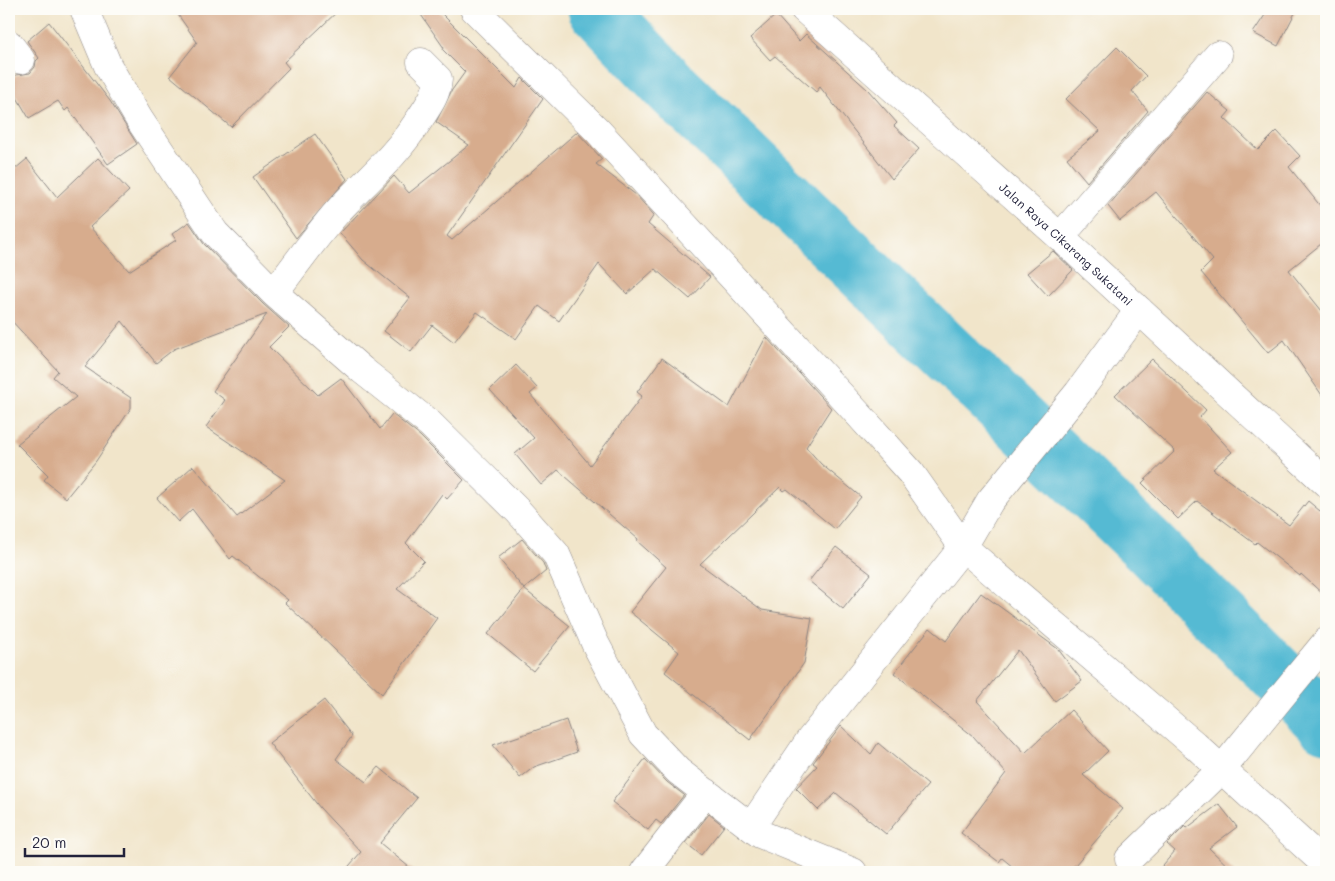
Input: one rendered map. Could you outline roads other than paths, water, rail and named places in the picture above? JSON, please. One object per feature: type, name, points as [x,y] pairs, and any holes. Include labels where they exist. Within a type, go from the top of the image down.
[{"type":"street","points":[[474,9],[597,130],[860,416],[911,473],[963,547],[1222,769],[1326,865]]},
{"type":"street","name":"Jalan Raya Cikarang Sukatani","points":[[804,9],[1060,237],[1326,482]]},
{"type":"street","points":[[90,11],[113,73],[139,119],[215,233],[274,293],[362,370],[430,424],[518,511],[556,554],[595,643],[643,734],[678,771],[760,834],[854,872]]},
{"type":"street","points":[[1060,237],[1218,55]]},
{"type":"street","points":[[274,293],[337,212],[390,160],[406,140],[430,103],[438,88],[438,79],[421,62]]},
{"type":"street","points":[[751,827],[809,741],[963,547],[990,501],[1078,393],[1139,310]]},
{"type":"street","points":[[1129,858],[1222,769],[1252,735],[1306,664],[1326,642]]},
{"type":"street","points":[[644,872],[706,792]]},
{"type":"waterway","points":[[597,9],[673,89],[1147,545],[1326,723]]}]
